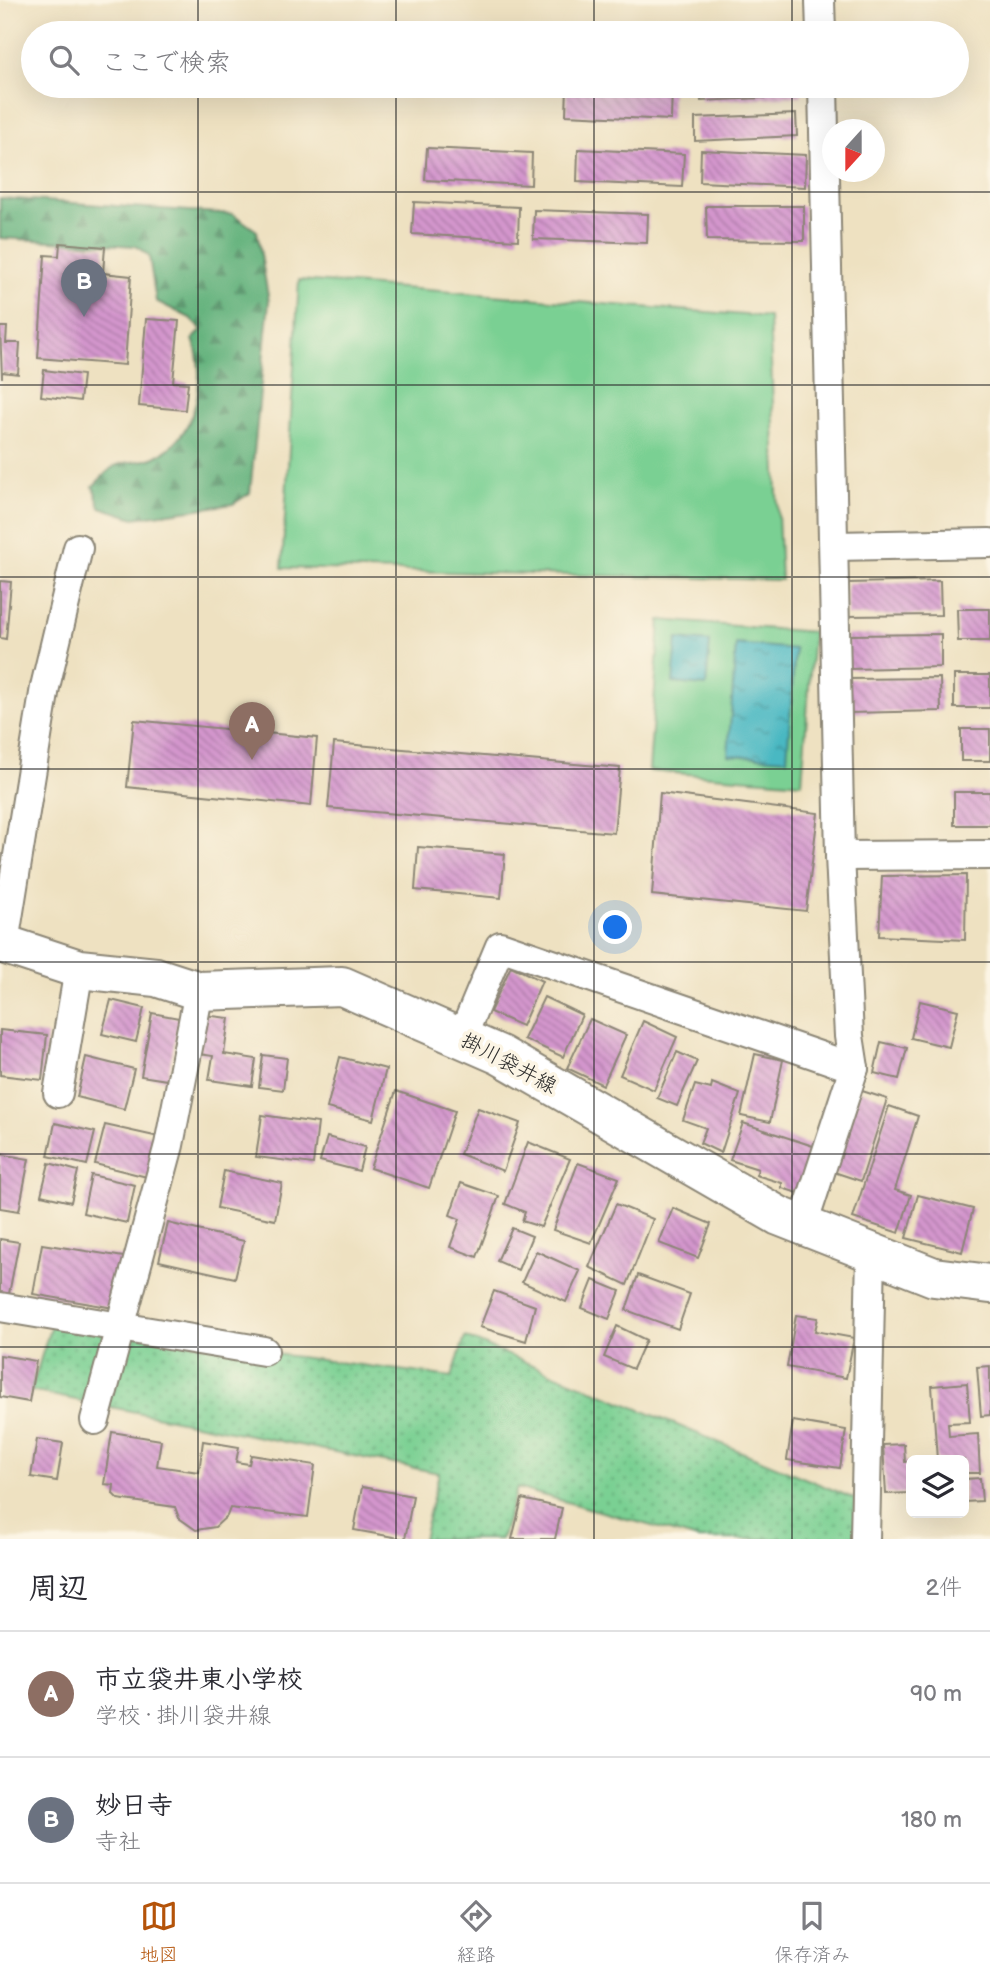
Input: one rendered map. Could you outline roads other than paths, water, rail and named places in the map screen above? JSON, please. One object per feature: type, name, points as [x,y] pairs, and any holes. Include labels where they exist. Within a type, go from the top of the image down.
[{"type":"main road","name":"掛川袋井線","points":[[2,943],[79,969],[156,978],[199,992],[342,986],[500,1055],[733,1191],[803,1225],[934,1276],[990,1284]]},
{"type":"street","points":[[820,0],[821,21]]},
{"type":"street","points":[[803,1225],[853,1068],[840,856],[835,546],[822,98]]},
{"type":"street","points":[[835,546],[990,542]]},
{"type":"street","points":[[2,943],[45,687],[78,548]]},
{"type":"street","points":[[840,856],[990,855]]},
{"type":"street","points":[[462,1037],[500,946],[853,1068]]},
{"type":"street","points":[[58,1093],[79,969]]},
{"type":"street","points":[[96,1420],[169,1145],[199,992]]},
{"type":"street","points":[[865,1539],[872,1252]]},
{"type":"street","points":[[0,1307],[264,1352]]},
{"type":"water","points":[[677,639],[710,642],[706,686],[673,683]]},
{"type":"water","points":[[736,644],[795,649],[787,759],[728,755]]},
{"type":"place","name":"妙日寺","points":[[84,317]]},
{"type":"place","name":"市立袋井東小学校","points":[[252,760]]}]
